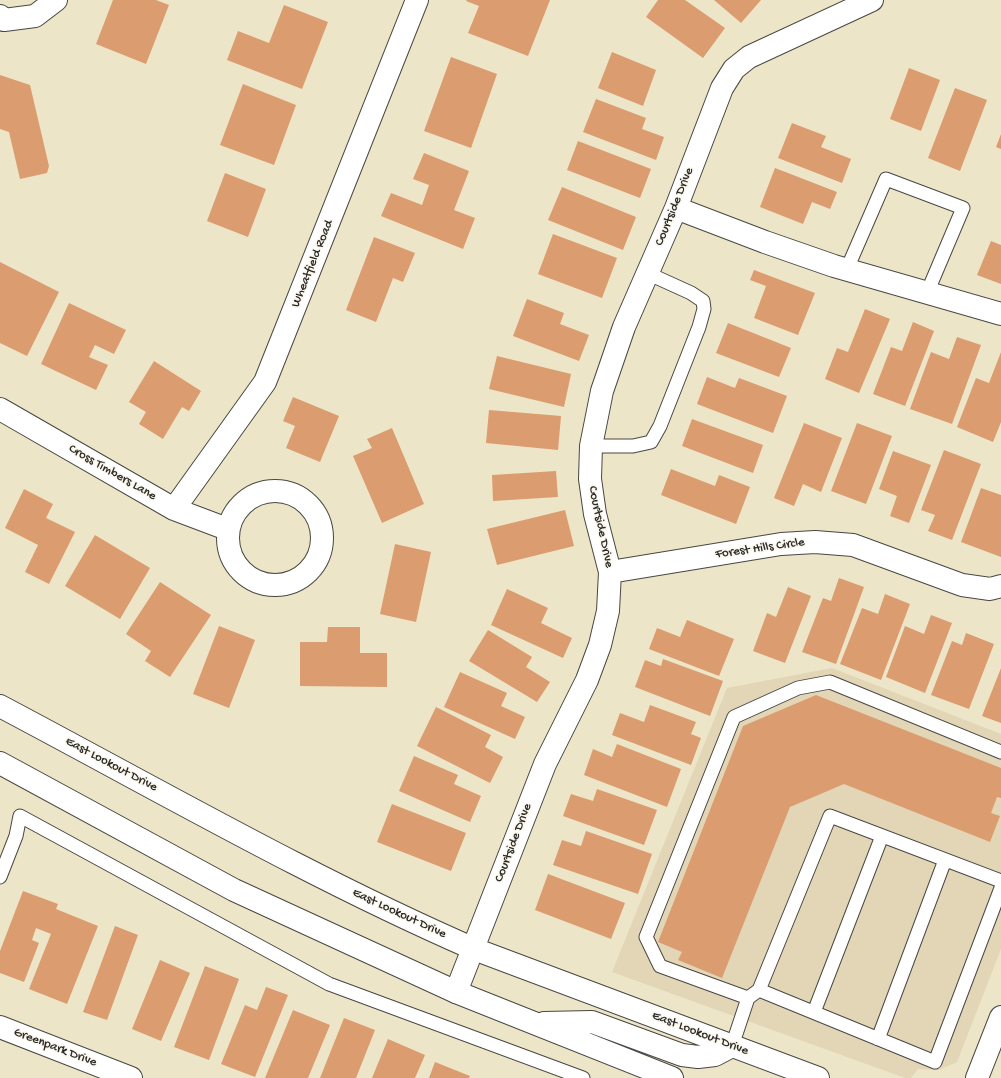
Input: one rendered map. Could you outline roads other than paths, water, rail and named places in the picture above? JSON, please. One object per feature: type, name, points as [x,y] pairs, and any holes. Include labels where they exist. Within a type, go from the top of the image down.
[{"type":"street","points":[[0,16],[4,20],[35,16],[56,0]]},
{"type":"street","name":"Wheatfield Road","points":[[174,509],[265,382],[417,0]]},
{"type":"street","name":"Courtside Drive","points":[[456,992],[474,949],[544,764],[587,680],[600,645],[608,611],[610,572],[595,514],[590,479],[591,446],[602,391],[624,327],[676,208],[722,88],[734,69],[749,57],[872,0]]},
{"type":"street","points":[[676,208],[765,242],[847,269],[1001,314]]},
{"type":"street","name":"Cross Timbers Lane","points":[[0,409],[13,415],[174,509],[227,529]]},
{"type":"street","points":[[277,490],[299,497],[316,513],[323,535],[319,558],[304,576],[284,585],[261,584],[241,572],[229,552],[227,529],[237,508],[254,494],[277,490]]},
{"type":"street","name":"Forest Hills Circle","points":[[610,572],[781,544],[815,542],[853,545],[962,585],[990,589],[1001,586]]},
{"type":"street","name":"East Lookout Drive","points":[[0,706],[341,886],[424,927],[474,949],[818,1078]]},
{"type":"street","points":[[0,763],[234,890],[456,992],[672,1078]]},
{"type":"street","points":[[977,1078],[1001,1017]]},
{"type":"street","points":[[533,1023],[592,1022],[682,1055],[698,1057],[715,1055],[732,1046]]},
{"type":"street","name":"Greenpark Drive","points":[[0,1027],[131,1078]]},
{"type":"lane","points":[[847,269],[886,179],[963,208],[926,292]]},
{"type":"lane","points":[[591,446],[633,446],[650,442],[660,426],[699,326],[704,309],[703,301],[691,293],[647,273]]},
{"type":"lane","points":[[748,998],[660,966],[646,937],[734,717],[798,688],[830,682],[1001,752]]},
{"type":"lane","points":[[0,877],[16,836],[20,816],[330,984],[583,1078]]},
{"type":"lane","points":[[732,1046],[748,998],[759,990],[830,816],[1001,881]]},
{"type":"lane","points":[[814,1012],[882,836]]},
{"type":"lane","points":[[878,1039],[946,860]]},
{"type":"lane","points":[[759,990],[935,1062],[996,915],[1001,888]]}]
